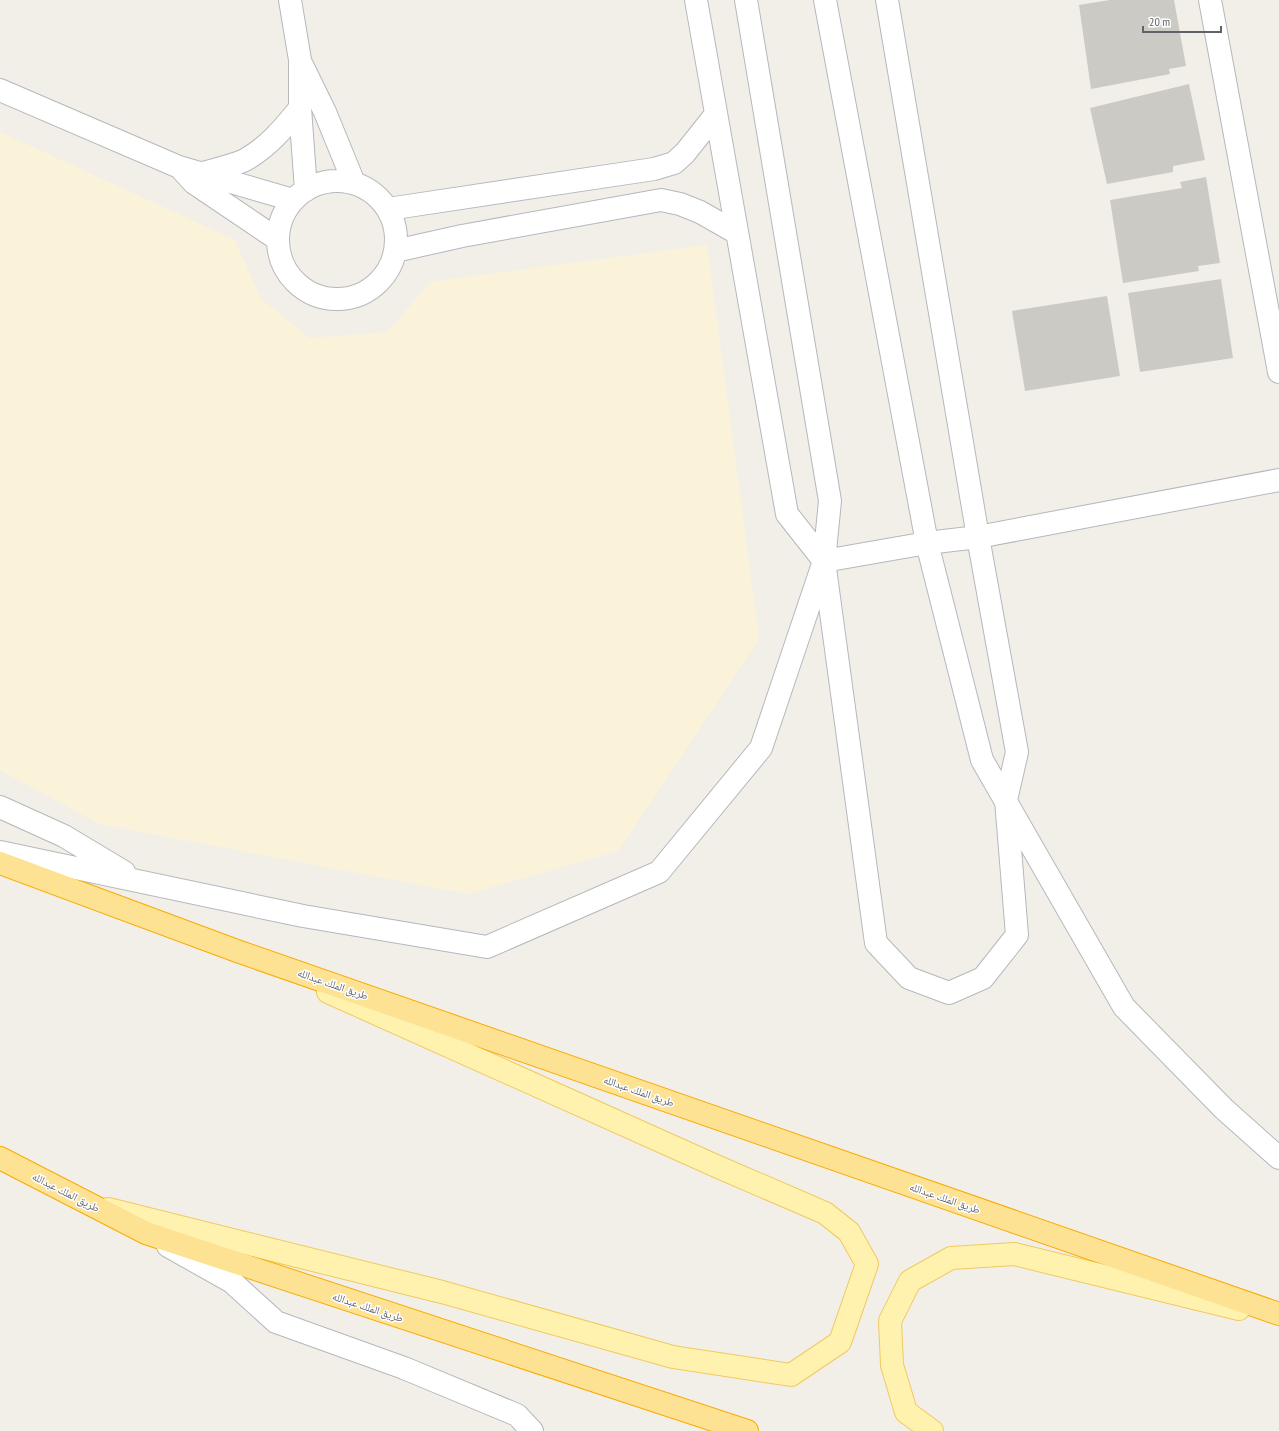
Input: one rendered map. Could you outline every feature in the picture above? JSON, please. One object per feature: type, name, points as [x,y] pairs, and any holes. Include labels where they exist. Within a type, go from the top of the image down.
[{"type":"highway","name":"طريق الملك عبدالله","points":[[0,863],[237,951],[1279,1314]]},
{"type":"highway","name":"طريق الملك عبدالله","points":[[0,1158],[146,1233],[747,1431]]},
{"type":"main road","points":[[90,1204],[442,1292],[673,1357],[791,1375],[840,1342],[867,1264],[849,1232],[824,1213],[237,951]]},
{"type":"main road","points":[[932,1431],[906,1412],[892,1365],[890,1321],[910,1281],[951,1258],[1014,1254],[1279,1318]]},
{"type":"street","points":[[290,0],[300,60],[300,195]]},
{"type":"street","points":[[696,0],[787,514],[824,562],[876,943],[909,978],[948,993],[983,978],[1017,935],[1006,800],[1017,752],[978,537],[887,0]]},
{"type":"street","points":[[0,852],[303,916],[487,947],[660,872],[761,748],[824,562],[830,501],[746,0]]},
{"type":"street","points":[[824,0],[927,543],[982,760],[1124,1008],[1224,1109],[1279,1158]]},
{"type":"street","points":[[1210,0],[1279,372]]},
{"type":"street","points":[[300,60],[325,112],[354,183]]},
{"type":"street","points":[[0,90],[180,167],[300,195]]},
{"type":"street","points":[[202,173],[244,160],[260,150],[272,141],[300,108]]},
{"type":"street","points":[[388,209],[654,169],[674,163],[685,153],[716,114]]},
{"type":"street","points":[[180,167],[194,183],[277,239]]},
{"type":"street","points":[[332,181],[354,183],[373,193],[388,209],[395,230],[395,251],[387,271],[372,287],[353,297],[331,299],[310,292],[293,279],[282,260],[277,239],[282,218],[300,195],[311,187],[332,181]]},
{"type":"street","points":[[395,251],[462,236],[661,200],[680,204],[700,212],[737,233]]},
{"type":"street","points":[[824,562],[927,543],[978,537],[1279,480]]},
{"type":"street","points":[[0,807],[64,836],[140,882]]},
{"type":"street","points":[[146,1233],[232,1282],[276,1322],[404,1368],[518,1415],[532,1431]]},
{"type":"sand","points":[[0,132],[235,240],[261,299],[310,338],[388,332],[430,282],[707,245],[759,639],[618,851],[468,894],[100,824],[0,770]]},
{"type":"building","points":[[1110,0],[1174,0],[1186,66],[1169,69],[1170,74],[1091,89],[1079,5]]},
{"type":"building","points":[[1189,84],[1205,160],[1173,166],[1173,172],[1107,184],[1090,108]]},
{"type":"building","points":[[1206,177],[1220,263],[1198,266],[1199,271],[1123,283],[1110,200],[1182,188],[1180,182]]},
{"type":"building","points":[[1221,279],[1233,358],[1140,372],[1128,293]]},
{"type":"building","points":[[1107,296],[1120,376],[1025,391],[1012,311]]}]
